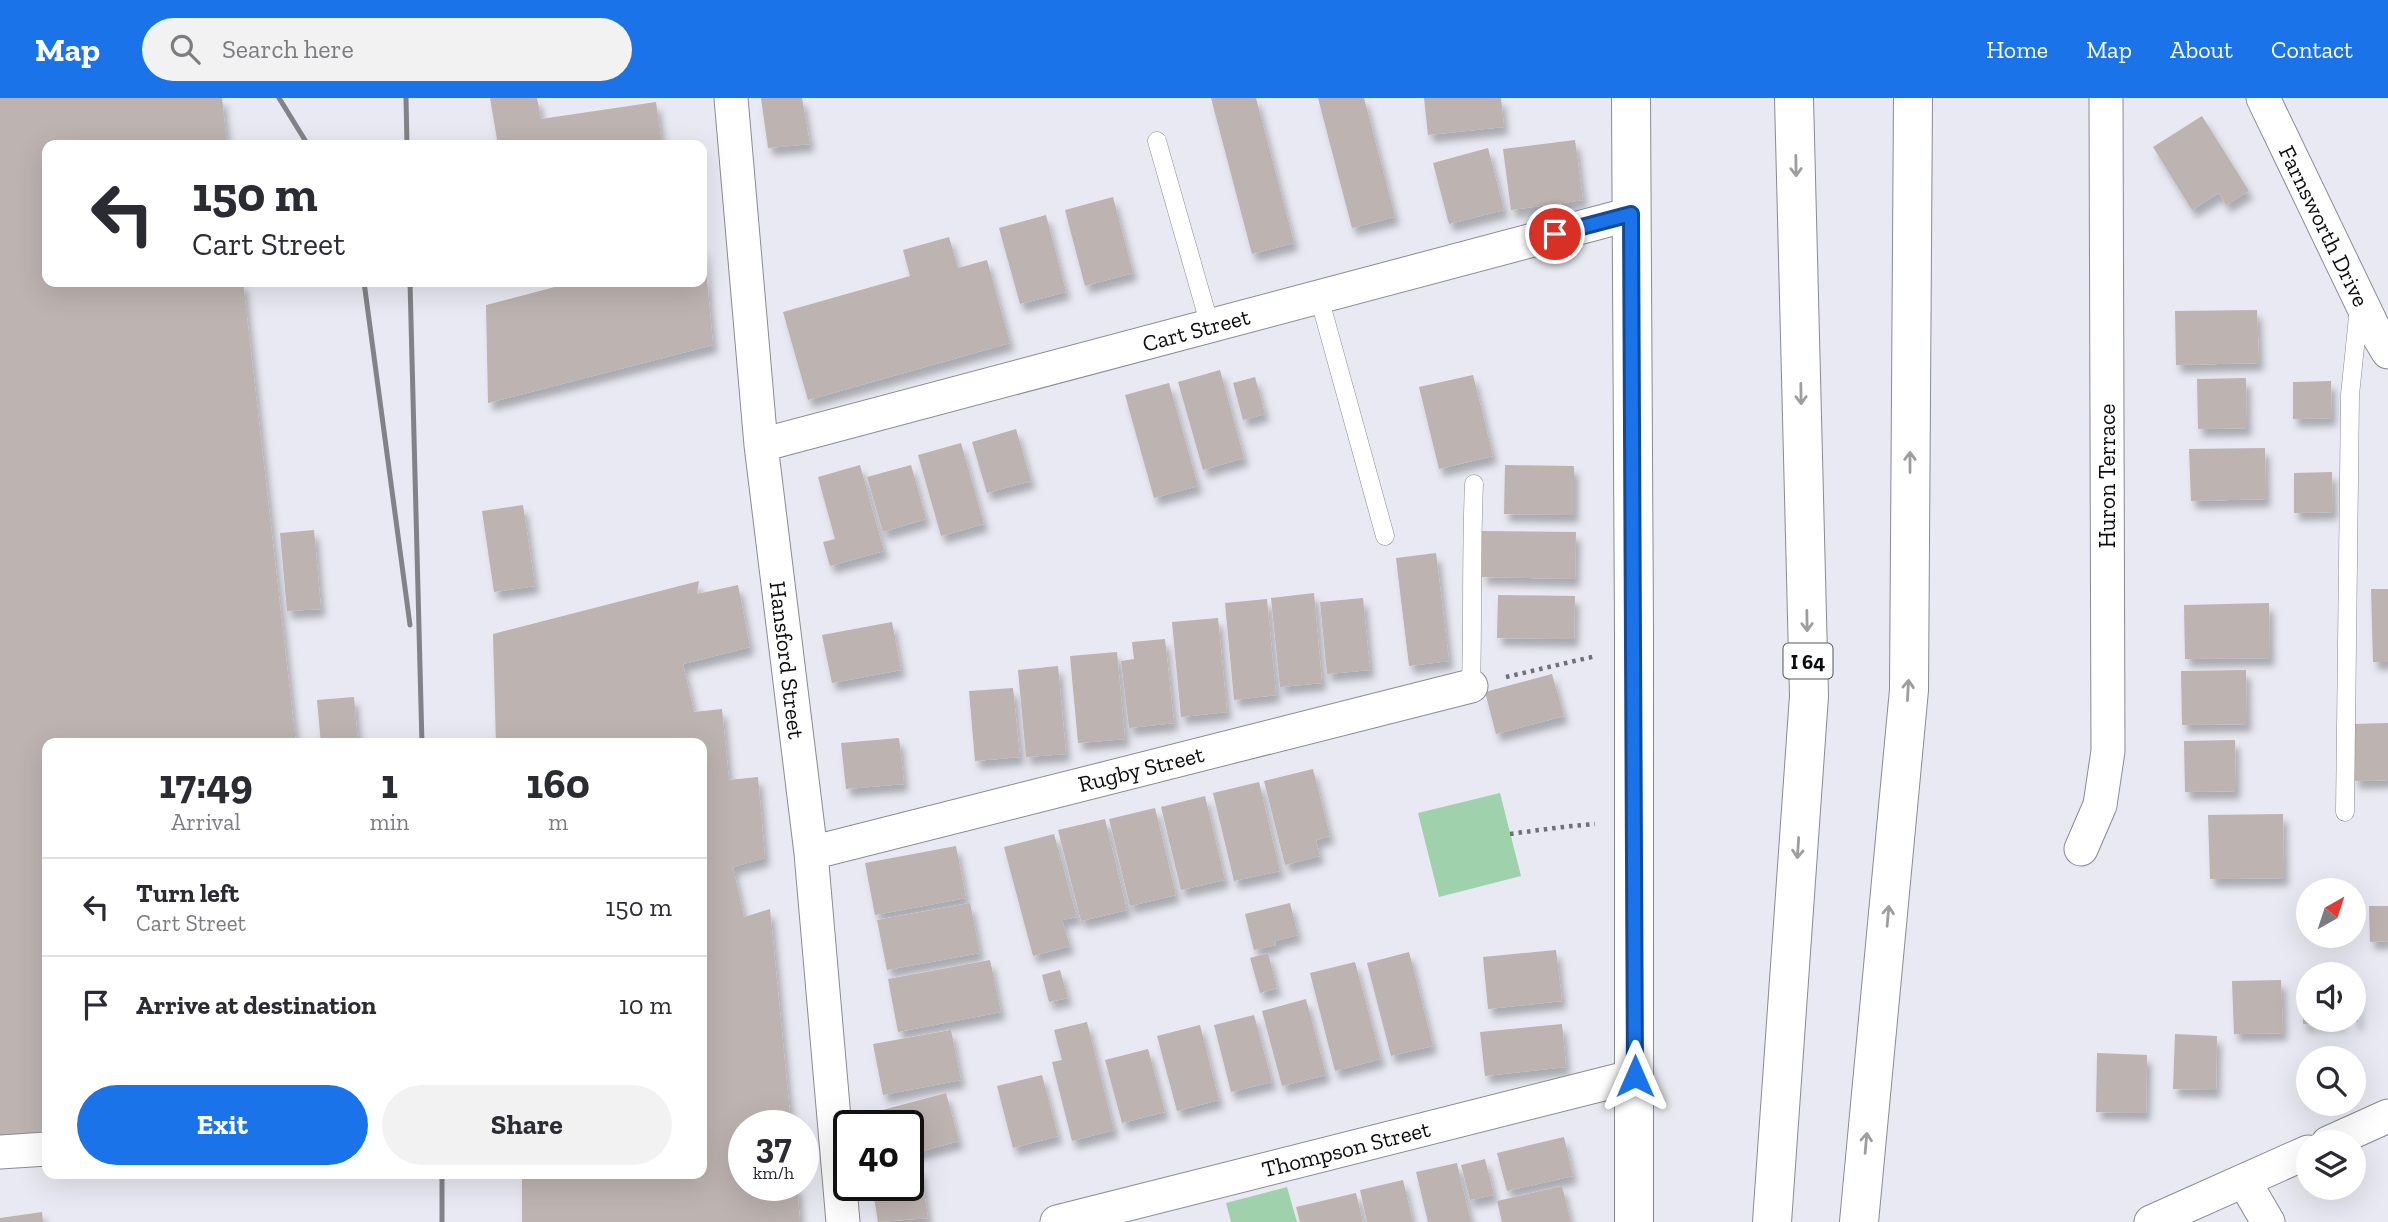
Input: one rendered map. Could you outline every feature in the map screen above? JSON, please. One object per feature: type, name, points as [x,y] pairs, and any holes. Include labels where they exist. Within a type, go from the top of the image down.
[{"type":"main road","points":[[1631,98],[1634,1222]]},
{"type":"main road","name":"I 64","points":[[1772,1222],[1809,696],[1794,98]]},
{"type":"main road","points":[[1859,1216],[1909,690],[1913,98]]},
{"type":"street","name":"Hansford Street","points":[[731,98],[761,446],[811,853],[843,1222]]},
{"type":"street","name":"Huron Terrace","points":[[2081,849],[2100,805],[2108,751],[2106,98]]},
{"type":"street","name":"Farnsworth Drive","points":[[2263,98],[2360,300],[2388,352]]},
{"type":"street","name":"Cart Street","points":[[761,446],[1631,214]]},
{"type":"street","name":"Rugby Street","points":[[811,853],[1471,686]]},
{"type":"street","name":"Thompson Street","points":[[1057,1222],[1635,1076]]},
{"type":"street","points":[[2357,1130],[2388,1116]]},
{"type":"street","points":[[0,1152],[42,1149]]},
{"type":"street","points":[[2151,1222],[2296,1157]]},
{"type":"street","points":[[2244,1181],[2269,1222]]},
{"type":"lane","points":[[1157,141],[1210,326]]},
{"type":"lane","points":[[1319,297],[1385,536]]},
{"type":"lane","points":[[2345,812],[2350,395],[2360,300]]},
{"type":"lane","points":[[1471,686],[1474,484]]},
{"type":"path","points":[[1471,686],[1597,656]]},
{"type":"path","points":[[1510,834],[1557,826],[1569,828],[1583,825]]},
{"type":"green space","points":[[1500,793],[1521,876],[1439,897],[1418,813]]},
{"type":"green space","points":[[1287,1187],[1297,1222],[1231,1222],[1226,1203]]},
{"type":"building","points":[[0,98],[222,98],[226,140],[42,140],[42,287],[244,287],[295,738],[42,738],[42,1138],[0,1142]]},
{"type":"building","points":[[490,98],[537,98],[541,119],[656,102],[661,140],[497,140]]},
{"type":"building","points":[[761,98],[802,98],[810,144],[768,148]]},
{"type":"building","points":[[1211,98],[1256,98],[1294,243],[1252,254]]},
{"type":"building","points":[[1318,98],[1364,98],[1395,217],[1352,228]]},
{"type":"building","points":[[1424,98],[1501,98],[1504,127],[1428,135]]},
{"type":"building","points":[[2202,116],[2249,191],[2226,205],[2219,193],[2192,210],[2153,147]]},
{"type":"building","points":[[1575,140],[1583,200],[1511,210],[1503,149]]},
{"type":"building","points":[[1488,148],[1504,210],[1449,224],[1433,163]]},
{"type":"building","points":[[1113,197],[1133,273],[1085,286],[1065,210]]},
{"type":"building","points":[[1046,215],[1066,292],[1020,304],[999,228]]},
{"type":"building","points":[[949,237],[958,268],[987,260],[1010,343],[808,400],[783,312],[910,276],[903,250]]},
{"type":"building","points":[[707,280],[713,345],[488,403],[486,305],[555,287],[707,287]]},
{"type":"building","points":[[2257,310],[2259,363],[2176,365],[2175,311]]},
{"type":"building","points":[[1220,370],[1244,458],[1203,470],[1178,382]]},
{"type":"building","points":[[1473,375],[1493,456],[1439,469],[1419,387]]},
{"type":"building","points":[[1255,377],[1265,414],[1243,420],[1233,383]]},
{"type":"building","points":[[2246,378],[2247,428],[2198,429],[2197,379]]},
{"type":"building","points":[[2331,381],[2332,418],[2293,419],[2293,382]]},
{"type":"building","points":[[1169,383],[1198,486],[1154,498],[1125,395]]},
{"type":"building","points":[[1016,429],[1031,481],[987,493],[972,442]]},
{"type":"building","points":[[961,443],[984,524],[941,536],[918,455]]},
{"type":"building","points":[[2265,448],[2266,499],[2191,501],[2189,449]]},
{"type":"building","points":[[860,465],[884,551],[830,566],[823,542],[835,539],[818,477]]},
{"type":"building","points":[[911,465],[926,519],[883,532],[867,477]]},
{"type":"building","points":[[1505,465],[1574,466],[1574,515],[1504,514]]},
{"type":"building","points":[[2332,472],[2333,512],[2294,513],[2294,473]]},
{"type":"building","points":[[523,505],[535,586],[494,592],[482,511]]},
{"type":"building","points":[[314,530],[321,609],[287,611],[280,533]]},
{"type":"building","points":[[1482,531],[1576,532],[1575,579],[1482,577]]},
{"type":"building","points":[[1436,553],[1449,661],[1409,666],[1396,558]]},
{"type":"building","points":[[699,581],[697,594],[738,585],[750,647],[683,664],[694,712],[722,709],[729,780],[758,777],[765,858],[733,867],[744,917],[770,909],[790,1110],[728,1110],[728,1201],[798,1201],[800,1222],[522,1222],[522,1179],[707,1179],[707,738],[496,738],[493,634]]},
{"type":"building","points":[[2371,589],[2388,589],[2388,662],[2373,662]]},
{"type":"building","points":[[1314,593],[1322,683],[1280,687],[1271,598]]},
{"type":"building","points":[[1498,595],[1575,596],[1574,639],[1497,638]]},
{"type":"building","points":[[1363,598],[1370,670],[1327,674],[1320,602]]},
{"type":"building","points":[[1267,599],[1276,695],[1234,700],[1225,603]]},
{"type":"building","points":[[2269,603],[2270,658],[2185,659],[2184,605]]},
{"type":"building","points":[[1218,618],[1227,712],[1181,717],[1172,622]]},
{"type":"building","points":[[892,622],[901,670],[832,683],[822,635]]},
{"type":"building","points":[[1165,639],[1174,723],[1129,728],[1121,661],[1134,659],[1132,642]]},
{"type":"building","points":[[1117,652],[1125,739],[1078,743],[1070,656]]},
{"type":"building","points":[[1058,666],[1066,754],[1026,757],[1018,670]]},
{"type":"building","points":[[2246,670],[2247,724],[2182,725],[2181,671]]},
{"type":"building","points":[[1552,674],[1564,716],[1496,734],[1485,692]]},
{"type":"building","points":[[1013,688],[1020,757],[975,761],[969,691]]},
{"type":"building","points":[[354,697],[357,738],[320,738],[317,700]]},
{"type":"building","points":[[2388,723],[2388,780],[2354,781],[2353,724]]},
{"type":"building","points":[[899,738],[904,784],[846,789],[841,743]]},
{"type":"building","points":[[2235,740],[2236,791],[2185,792],[2184,741]]},
{"type":"building","points":[[1313,769],[1330,836],[1316,840],[1320,856],[1285,865],[1264,781]]},
{"type":"building","points":[[1259,782],[1280,871],[1234,881],[1213,793]]},
{"type":"building","points":[[1205,796],[1225,880],[1181,890],[1161,807]]},
{"type":"building","points":[[1155,808],[1176,895],[1130,906],[1109,819]]},
{"type":"building","points":[[2283,814],[2284,878],[2210,879],[2208,815]]},
{"type":"building","points":[[1105,819],[1127,910],[1081,921],[1058,830]]},
{"type":"building","points":[[1054,834],[1077,917],[1062,920],[1070,946],[1033,956],[1004,847]]},
{"type":"building","points":[[956,846],[966,898],[875,915],[865,863]]},
{"type":"building","points":[[970,903],[980,953],[887,970],[877,920]]},
{"type":"building","points":[[1290,903],[1298,935],[1275,941],[1276,945],[1254,950],[1245,914]]},
{"type":"building","points":[[2369,906],[2388,906],[2388,941],[2370,942]]},
{"type":"building","points":[[1556,950],[1562,1001],[1488,1009],[1483,957]]},
{"type":"building","points":[[1409,952],[1433,1046],[1391,1056],[1367,963]]},
{"type":"building","points":[[1268,953],[1277,988],[1260,993],[1250,958]]},
{"type":"building","points":[[990,960],[1001,1012],[898,1032],[888,979]]},
{"type":"building","points":[[1355,962],[1381,1059],[1335,1071],[1310,973]]},
{"type":"building","points":[[1060,970],[1068,998],[1049,1002],[1042,975]]},
{"type":"building","points":[[2281,980],[2283,1033],[2234,1034],[2232,981]]},
{"type":"building","points":[[1306,999],[1326,1075],[1282,1086],[1262,1011]]},
{"type":"building","points":[[1254,1015],[1272,1082],[1231,1092],[1214,1025]]},
{"type":"building","points":[[1087,1022],[1114,1130],[1072,1141],[1052,1062],[1062,1060],[1054,1030]]},
{"type":"building","points":[[1562,1024],[1566,1067],[1485,1076],[1480,1032]]},
{"type":"building","points":[[1200,1025],[1219,1100],[1177,1111],[1157,1036]]},
{"type":"building","points":[[951,1030],[961,1080],[883,1095],[873,1044]]},
{"type":"building","points":[[2175,1034],[2217,1036],[2216,1090],[2173,1089]]},
{"type":"building","points":[[1148,1049],[1165,1112],[1122,1123],[1105,1060]]},
{"type":"building","points":[[2097,1053],[2147,1055],[2146,1113],[2096,1112]]},
{"type":"building","points":[[1042,1075],[1058,1136],[1013,1148],[997,1086]]},
{"type":"building","points":[[946,1093],[959,1141],[924,1151],[924,1110],[882,1110]]},
{"type":"building","points":[[1564,1137],[1573,1176],[1507,1191],[1497,1153]]},
{"type":"building","points":[[1485,1159],[1494,1195],[1470,1200],[1461,1165]]},
{"type":"building","points":[[1457,1163],[1471,1222],[1428,1222],[1416,1172]]},
{"type":"building","points":[[1403,1180],[1413,1222],[1367,1222],[1360,1190]]},
{"type":"building","points":[[1562,1186],[1571,1222],[1502,1222],[1497,1201]]},
{"type":"building","points":[[924,1192],[928,1218],[878,1222],[875,1201],[924,1201]]},
{"type":"building","points":[[1356,1193],[1363,1222],[1300,1222],[1296,1207]]},
{"type":"building","points":[[42,1212],[43,1222],[0,1222],[0,1218]]},
{"type":"railway","points":[[279,98],[305,140]]},
{"type":"railway","points":[[406,98],[407,140]]},
{"type":"railway","points":[[365,287],[410,625]]},
{"type":"railway","points":[[410,287],[422,738]]},
{"type":"railway","points":[[442,1179],[442,1222]]},
{"type":"route","points":[[1555,234],[1631,214],[1635,1076]]}]
